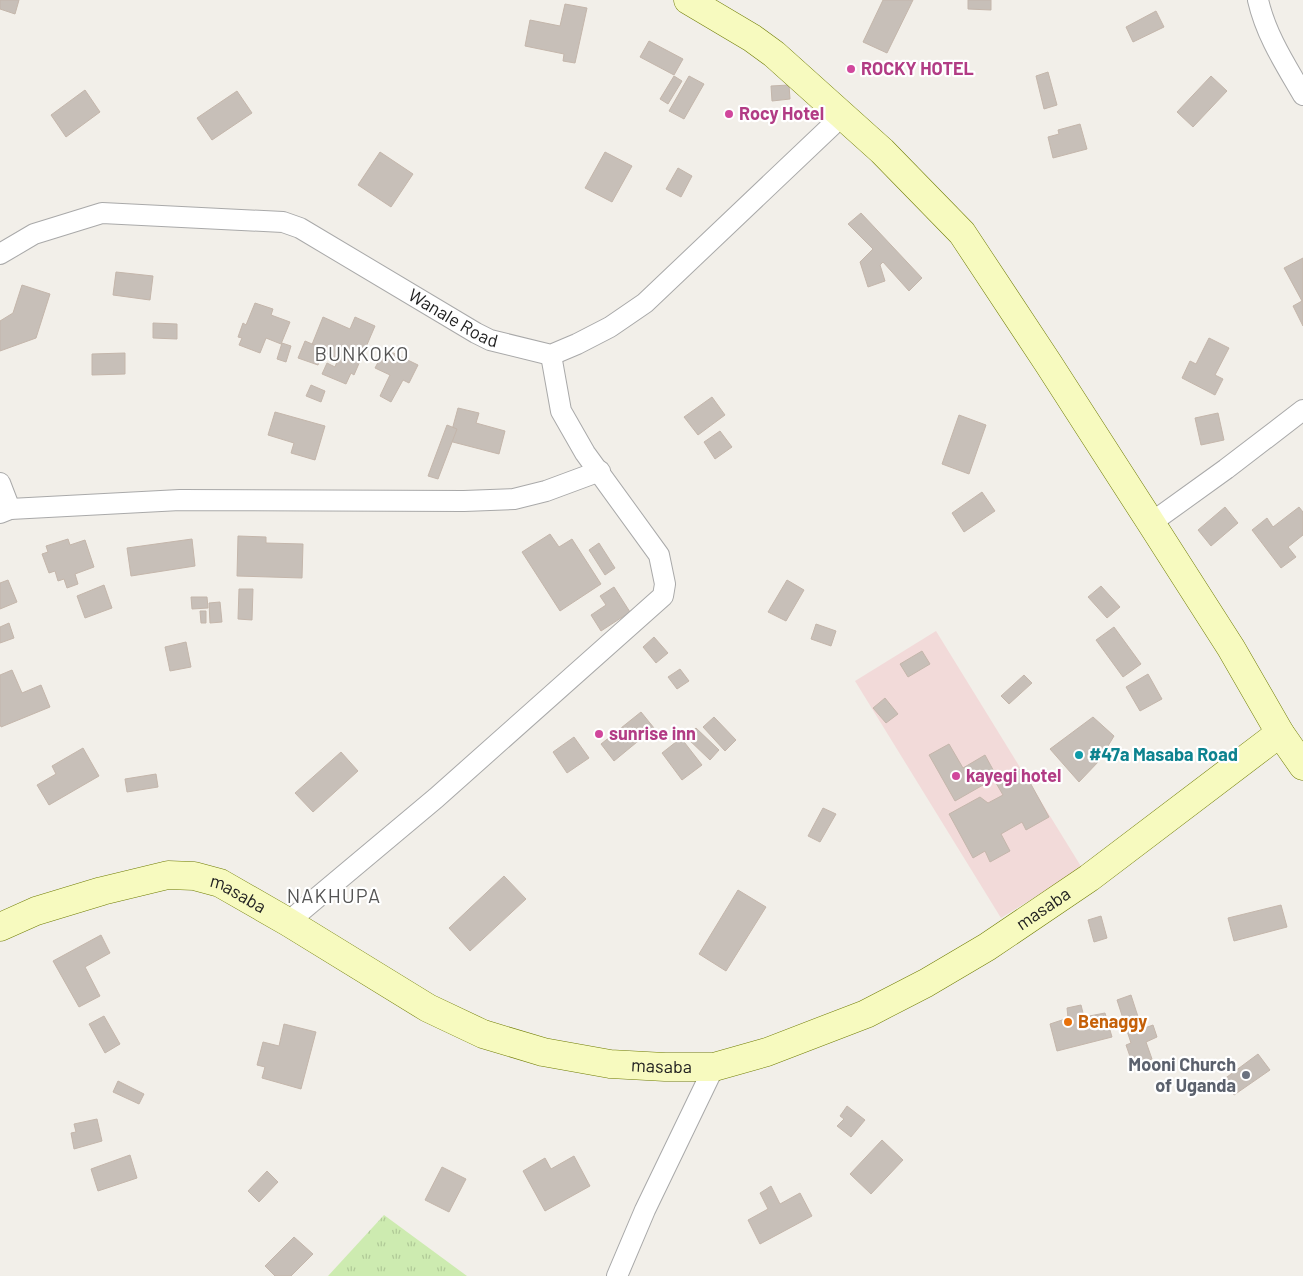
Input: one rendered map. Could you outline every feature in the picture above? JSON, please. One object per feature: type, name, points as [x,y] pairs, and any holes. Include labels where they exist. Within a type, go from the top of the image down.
[{"type":"street","points":[[688,0],[752,38],[774,54],[882,151],[962,233],[1231,648],[1280,733],[1303,766]]},
{"type":"street","points":[[1258,0],[1270,36],[1303,95]]},
{"type":"street","points":[[288,922],[436,798],[663,596],[665,584],[659,555],[600,471],[585,453],[561,411],[551,355],[610,327],[645,303],[843,115]]},
{"type":"street","name":"Wanale Road","points":[[0,254],[34,234],[102,213],[283,222],[300,228],[323,241],[490,340],[551,355]]},
{"type":"street","points":[[1151,523],[1303,410]]},
{"type":"street","points":[[0,483],[5,511],[180,500],[464,501],[514,499],[600,471]]},
{"type":"street","name":"masaba","points":[[0,927],[36,911],[102,891],[168,875],[194,876],[220,883],[288,922],[428,1008],[484,1034],[543,1052],[610,1064],[714,1067],[767,1052],[866,1014],[926,983],[987,947],[1088,878],[1280,733]]},
{"type":"street","points":[[617,1276],[645,1210],[714,1067]]},
{"type":"shaded area","name":"kayegi hotel","points":[[936,631],[1082,868],[1001,918],[855,681]]},
{"type":"green space","points":[[384,1215],[467,1276],[328,1276]]},
{"type":"building","points":[[0,0],[19,0],[15,14],[0,9]]},
{"type":"building","points":[[883,0],[913,0],[887,53],[863,42]]},
{"type":"building","points":[[968,0],[991,0],[991,10],[968,9]]},
{"type":"building","points":[[565,4],[587,8],[575,63],[563,61],[564,54],[525,46],[530,20],[560,26]]},
{"type":"building","points":[[1156,11],[1164,27],[1133,42],[1126,27]]},
{"type":"building","points":[[649,41],[683,59],[674,75],[640,57]]},
{"type":"building","points":[[1048,72],[1057,105],[1044,109],[1036,76]]},
{"type":"building","points":[[674,76],[682,81],[668,104],[660,99]]},
{"type":"building","points":[[689,76],[704,84],[684,119],[669,111]]},
{"type":"building","points":[[1211,76],[1227,91],[1193,127],[1177,112]]},
{"type":"building","name":"Rocy Hotel","points":[[789,85],[790,99],[772,101],[771,86]]},
{"type":"building","points":[[85,90],[100,112],[66,137],[51,115]]},
{"type":"building","points":[[237,91],[252,113],[212,140],[197,118]]},
{"type":"building","points":[[1080,124],[1087,149],[1053,158],[1048,137],[1059,134],[1058,130]]},
{"type":"building","points":[[380,152],[413,174],[391,207],[358,185]]},
{"type":"building","points":[[605,152],[632,166],[612,202],[585,188]]},
{"type":"building","points":[[678,168],[692,176],[681,197],[666,189]]},
{"type":"building","points":[[861,213],[922,278],[909,291],[883,262],[880,265],[885,281],[868,287],[860,262],[873,249],[848,224]]},
{"type":"building","points":[[1303,258],[1303,326],[1293,306],[1302,301],[1284,268]]},
{"type":"building","points":[[116,272],[153,276],[150,300],[113,295]]},
{"type":"building","points":[[22,285],[50,294],[36,338],[0,351],[0,321],[13,313]]},
{"type":"building","points":[[255,303],[273,309],[271,315],[290,322],[281,344],[266,338],[260,353],[239,345],[242,338],[238,337],[243,323],[246,325]]},
{"type":"building","points":[[323,317],[350,329],[355,317],[375,326],[354,375],[351,373],[346,384],[322,374],[327,363],[335,367],[338,359],[311,347]]},
{"type":"building","points":[[153,323],[177,324],[177,339],[153,338]]},
{"type":"building","points":[[1209,338],[1229,348],[1215,375],[1223,379],[1215,395],[1182,378],[1190,361],[1196,364]]},
{"type":"building","points":[[305,341],[324,349],[318,365],[298,358]]},
{"type":"building","points":[[282,343],[291,346],[286,362],[277,359]]},
{"type":"building","points":[[385,349],[418,365],[409,383],[403,380],[391,402],[380,396],[390,375],[375,368]]},
{"type":"building","points":[[125,353],[125,374],[92,375],[92,354]]},
{"type":"building","points":[[311,385],[325,391],[321,402],[306,396]]},
{"type":"building","points":[[712,397],[725,415],[698,435],[684,417]]},
{"type":"building","points":[[458,408],[479,413],[476,423],[505,431],[499,454],[449,441]]},
{"type":"building","points":[[275,412],[325,426],[315,460],[291,453],[294,443],[268,435]]},
{"type":"building","points":[[1218,413],[1224,440],[1201,445],[1195,418]]},
{"type":"building","points":[[959,415],[986,425],[969,474],[942,464]]},
{"type":"building","points":[[447,425],[457,429],[438,479],[428,476]]},
{"type":"building","points":[[720,431],[732,447],[715,459],[704,442]]},
{"type":"building","points":[[982,492],[995,511],[964,532],[952,513]]},
{"type":"building","points":[[1225,507],[1238,523],[1211,546],[1198,530]]},
{"type":"building","points":[[1299,507],[1303,512],[1303,535],[1288,547],[1296,557],[1281,568],[1252,530],[1267,518],[1273,527]]},
{"type":"building","points":[[550,534],[559,547],[572,539],[601,584],[560,611],[522,552]]},
{"type":"building","points":[[238,536],[266,537],[266,543],[303,544],[302,578],[237,576]]},
{"type":"building","points":[[68,539],[70,545],[85,540],[94,567],[75,574],[78,584],[67,588],[64,579],[58,581],[55,571],[49,573],[42,554],[48,552],[46,546]]},
{"type":"building","points":[[192,539],[195,566],[131,576],[127,548]]},
{"type":"building","points":[[599,543],[615,568],[605,575],[589,550]]},
{"type":"building","points":[[8,580],[17,602],[0,609],[0,583]]},
{"type":"building","points":[[787,580],[804,590],[786,621],[768,612]]},
{"type":"building","points":[[104,585],[112,608],[85,618],[77,596]]},
{"type":"building","points":[[1101,586],[1120,607],[1107,618],[1088,597]]},
{"type":"building","points":[[614,587],[630,612],[601,631],[591,615],[606,605],[600,596]]},
{"type":"building","points":[[239,589],[253,589],[252,620],[238,619]]},
{"type":"building","points":[[191,597],[207,597],[208,608],[192,609]]},
{"type":"building","points":[[220,602],[222,622],[210,623],[209,603]]},
{"type":"building","points":[[200,611],[206,611],[206,623],[201,623]]},
{"type":"building","points":[[9,623],[14,638],[0,643],[0,627]]},
{"type":"building","points":[[816,624],[836,631],[831,646],[811,639]]},
{"type":"building","points":[[1114,627],[1141,664],[1123,677],[1096,640]]},
{"type":"building","points":[[654,637],[668,653],[656,663],[643,647]]},
{"type":"building","points":[[186,642],[191,667],[170,671],[165,647]]},
{"type":"building","points":[[922,651],[930,664],[908,677],[900,664]]},
{"type":"building","points":[[680,669],[689,681],[677,689],[668,677]]},
{"type":"building","points":[[12,670],[22,693],[41,685],[50,707],[1,727],[0,675]]},
{"type":"building","points":[[1148,674],[1162,699],[1140,711],[1126,687]]},
{"type":"building","points":[[1024,675],[1032,683],[1009,704],[1001,696]]},
{"type":"building","points":[[885,698],[898,714],[886,723],[873,708]]},
{"type":"building","points":[[641,712],[654,728],[614,761],[601,744]]},
{"type":"building","points":[[714,717],[736,740],[725,751],[703,727]]},
{"type":"building","name":"#47a Masaba Road","points":[[1093,717],[1114,736],[1099,761],[1079,782],[1050,749]]},
{"type":"building","points":[[696,728],[719,750],[710,760],[686,737]]},
{"type":"building","points":[[574,737],[589,758],[567,773],[553,752]]},
{"type":"building","points":[[681,738],[702,765],[682,780],[662,753]]},
{"type":"building","points":[[949,744],[963,768],[985,755],[997,777],[955,801],[929,755]]},
{"type":"building","points":[[83,748],[99,776],[49,805],[37,785],[56,774],[52,766]]},
{"type":"building","points":[[341,752],[358,771],[313,812],[295,793]]},
{"type":"building","points":[[1022,768],[1049,817],[1026,830],[1022,822],[1001,834],[1010,851],[990,862],[985,851],[973,858],[949,814],[980,797],[988,803],[1003,795],[996,783]]},
{"type":"building","points":[[156,774],[158,787],[127,792],[125,779]]},
{"type":"building","points":[[823,808],[836,814],[820,842],[808,836]]},
{"type":"building","points":[[504,876],[526,899],[470,951],[449,928]]},
{"type":"building","points":[[738,890],[766,907],[726,971],[699,954]]},
{"type":"building","points":[[1281,905],[1287,927],[1234,941],[1228,918]]},
{"type":"building","points":[[1101,916],[1107,938],[1094,942],[1088,920]]},
{"type":"building","points":[[101,935],[110,953],[85,967],[100,996],[79,1007],[53,961]]},
{"type":"building","points":[[1131,995],[1142,1029],[1153,1025],[1157,1037],[1146,1042],[1152,1059],[1133,1065],[1126,1045],[1131,1043],[1117,1000]]},
{"type":"building","points":[[1081,1005],[1084,1017],[1105,1013],[1112,1037],[1057,1051],[1050,1024],[1068,1018],[1067,1008]]},
{"type":"building","points":[[104,1016],[120,1044],[105,1053],[89,1024]]},
{"type":"building","points":[[284,1024],[316,1032],[301,1089],[262,1078],[265,1067],[257,1065],[263,1042],[279,1046]]},
{"type":"building","name":"Mooni Church of Uganda","points":[[1258,1054],[1270,1070],[1234,1095],[1223,1080]]},
{"type":"building","points":[[118,1081],[144,1094],[139,1104],[113,1092]]},
{"type":"building","points":[[847,1106],[865,1120],[851,1137],[837,1126],[844,1119],[840,1116]]},
{"type":"building","points":[[97,1119],[102,1141],[74,1149],[71,1133],[76,1132],[74,1124]]},
{"type":"building","points":[[882,1140],[903,1160],[871,1194],[850,1174]]},
{"type":"building","points":[[130,1155],[137,1178],[98,1191],[91,1169]]},
{"type":"building","points":[[574,1156],[590,1186],[545,1211],[523,1171],[545,1158],[551,1169]]},
{"type":"building","points":[[442,1167],[466,1179],[449,1212],[425,1200]]},
{"type":"building","points":[[267,1171],[278,1182],[259,1202],[248,1191]]},
{"type":"building","points":[[771,1186],[780,1204],[800,1193],[812,1216],[760,1244],[748,1220],[768,1209],[760,1193]]},
{"type":"building","points":[[294,1237],[313,1254],[291,1276],[275,1276],[265,1266]]},
{"type":"place","name":"ROCKY HOTEL","points":[[851,69]]},
{"type":"place","name":"Rocy Hotel","points":[[729,114]]},
{"type":"place","name":"sunrise inn","points":[[599,734]]},
{"type":"place","name":"#47a Masaba Road","points":[[1079,755]]},
{"type":"place","name":"kayegi hotel","points":[[956,776]]},
{"type":"place","name":"Benaggy","points":[[1068,1022]]},
{"type":"place","name":"Mooni Church of Uganda","points":[[1246,1075]]},
{"type":"district","name":"BUNKOKO","points":[[362,354]]},
{"type":"district","name":"NAKHUPA","points":[[334,896]]}]
